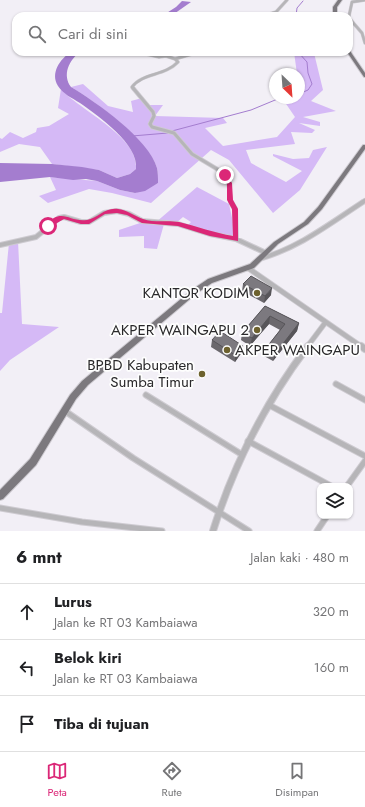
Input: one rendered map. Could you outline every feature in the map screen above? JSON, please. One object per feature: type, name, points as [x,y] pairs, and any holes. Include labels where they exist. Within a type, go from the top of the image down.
[{"type":"highway","points":[[335,12],[335,7],[340,0]]},
{"type":"highway","points":[[352,56],[365,76]]},
{"type":"highway","points":[[0,496],[33,462],[73,397],[96,373],[195,291],[210,281],[248,268],[285,236],[310,219],[365,146]]},
{"type":"street","points":[[276,12],[287,0]]},
{"type":"street","points":[[350,12],[352,2],[365,0]]},
{"type":"street","points":[[353,22],[364,35],[365,42]]},
{"type":"street","points":[[170,56],[178,62],[169,71],[148,77],[134,84],[132,88],[153,112],[150,125],[174,133],[192,154],[217,169],[228,179],[230,186],[230,200],[235,209],[236,239]]},
{"type":"street","points":[[175,59],[185,56]]},
{"type":"street","points":[[259,259],[280,254],[307,241],[365,200]]},
{"type":"street","points":[[0,245],[36,237],[59,218],[64,217],[81,222],[89,222],[104,213],[117,211],[129,214],[142,221],[178,224],[206,233],[236,239],[266,252]]},
{"type":"street","points":[[248,268],[365,349]]},
{"type":"street","points":[[213,531],[218,512],[248,440],[298,359],[325,322]]},
{"type":"street","points":[[336,384],[365,400]]},
{"type":"street","points":[[146,394],[241,454]]},
{"type":"street","points":[[269,406],[365,456]]},
{"type":"street","points":[[65,411],[133,458],[249,531]]},
{"type":"street","points":[[248,440],[326,483]]},
{"type":"street","points":[[349,483],[365,461]]},
{"type":"street","points":[[0,508],[82,522],[162,531]]},
{"type":"street","points":[[317,531],[325,519]]},
{"type":"shaded area","points":[[182,1],[191,2],[177,12],[168,12]]},
{"type":"shaded area","points":[[66,56],[75,56],[70,63],[67,73],[68,82],[71,87],[120,122],[144,145],[157,168],[158,183],[145,191],[135,193],[120,190],[97,181],[86,179],[73,180],[50,177],[0,182],[0,163],[52,164],[82,167],[99,170],[117,178],[130,174],[136,169],[135,160],[131,150],[116,132],[97,115],[65,94],[58,86],[55,76],[57,67]]},
{"type":"shaded area","points":[[295,56],[315,56],[323,90],[311,101],[336,111],[303,117],[320,122],[320,126],[299,123],[315,130],[312,133],[291,132],[295,144],[246,150],[251,163],[286,182],[302,171],[273,156],[273,154],[293,159],[309,158],[313,150],[327,147],[300,190],[273,213],[229,160],[211,150],[151,203],[89,189],[48,203],[39,196],[56,190],[50,177],[97,181],[120,190],[135,193],[158,183],[157,168],[152,157],[143,145],[120,122],[71,87],[83,84],[108,106],[133,112],[131,101],[142,98],[149,105],[163,105],[155,116],[223,118],[227,123],[205,128],[223,146],[277,137],[295,117],[286,104],[305,104],[305,68],[296,68]]},
{"type":"shaded area","points":[[61,89],[118,135],[128,146],[134,157],[136,169],[130,174],[117,178],[99,170],[52,164],[40,147],[19,144],[0,152],[0,138],[2,139],[10,132],[23,138],[36,132],[37,128],[49,126],[69,114],[58,108]]},
{"type":"shaded area","points":[[197,187],[229,204],[234,227],[233,240],[186,227],[191,222],[183,217],[175,224],[164,224],[157,249],[144,248],[144,236],[119,237],[119,230],[140,223],[155,223]]},
{"type":"shaded area","points":[[18,241],[22,324],[59,327],[10,360],[0,371],[0,313],[2,313],[9,243]]},
{"type":"building","points":[[251,276],[272,288],[265,296],[243,284]]},
{"type":"building","points":[[265,306],[299,323],[275,354],[266,348],[285,324],[270,316],[252,338],[242,333]]},
{"type":"building","points":[[220,331],[243,346],[235,355],[212,340]]},
{"type":"waterway","points":[[296,12],[297,8],[303,1]]},
{"type":"waterway","points":[[302,56],[307,62],[308,73],[312,84],[308,90],[305,91]]},
{"type":"waterway","points":[[172,131],[251,110],[269,103]]},
{"type":"waterway","points":[[132,136],[168,133]]},
{"type":"place","name":"KANTOR KODIM","points":[[257,293]]},
{"type":"place","name":"AKPER WAINGAPU 2","points":[[257,330]]},
{"type":"place","name":"AKPER WAINGAPU","points":[[227,350]]},
{"type":"place","name":"BPBD Kabupaten Sumba Timur","points":[[202,374]]},
{"type":"route","points":[[48,226],[59,218],[64,217],[81,222],[89,222],[109,211],[117,211],[129,214],[144,222],[178,224],[210,234],[236,239],[234,217],[235,209],[230,200],[230,186],[225,175]]}]
